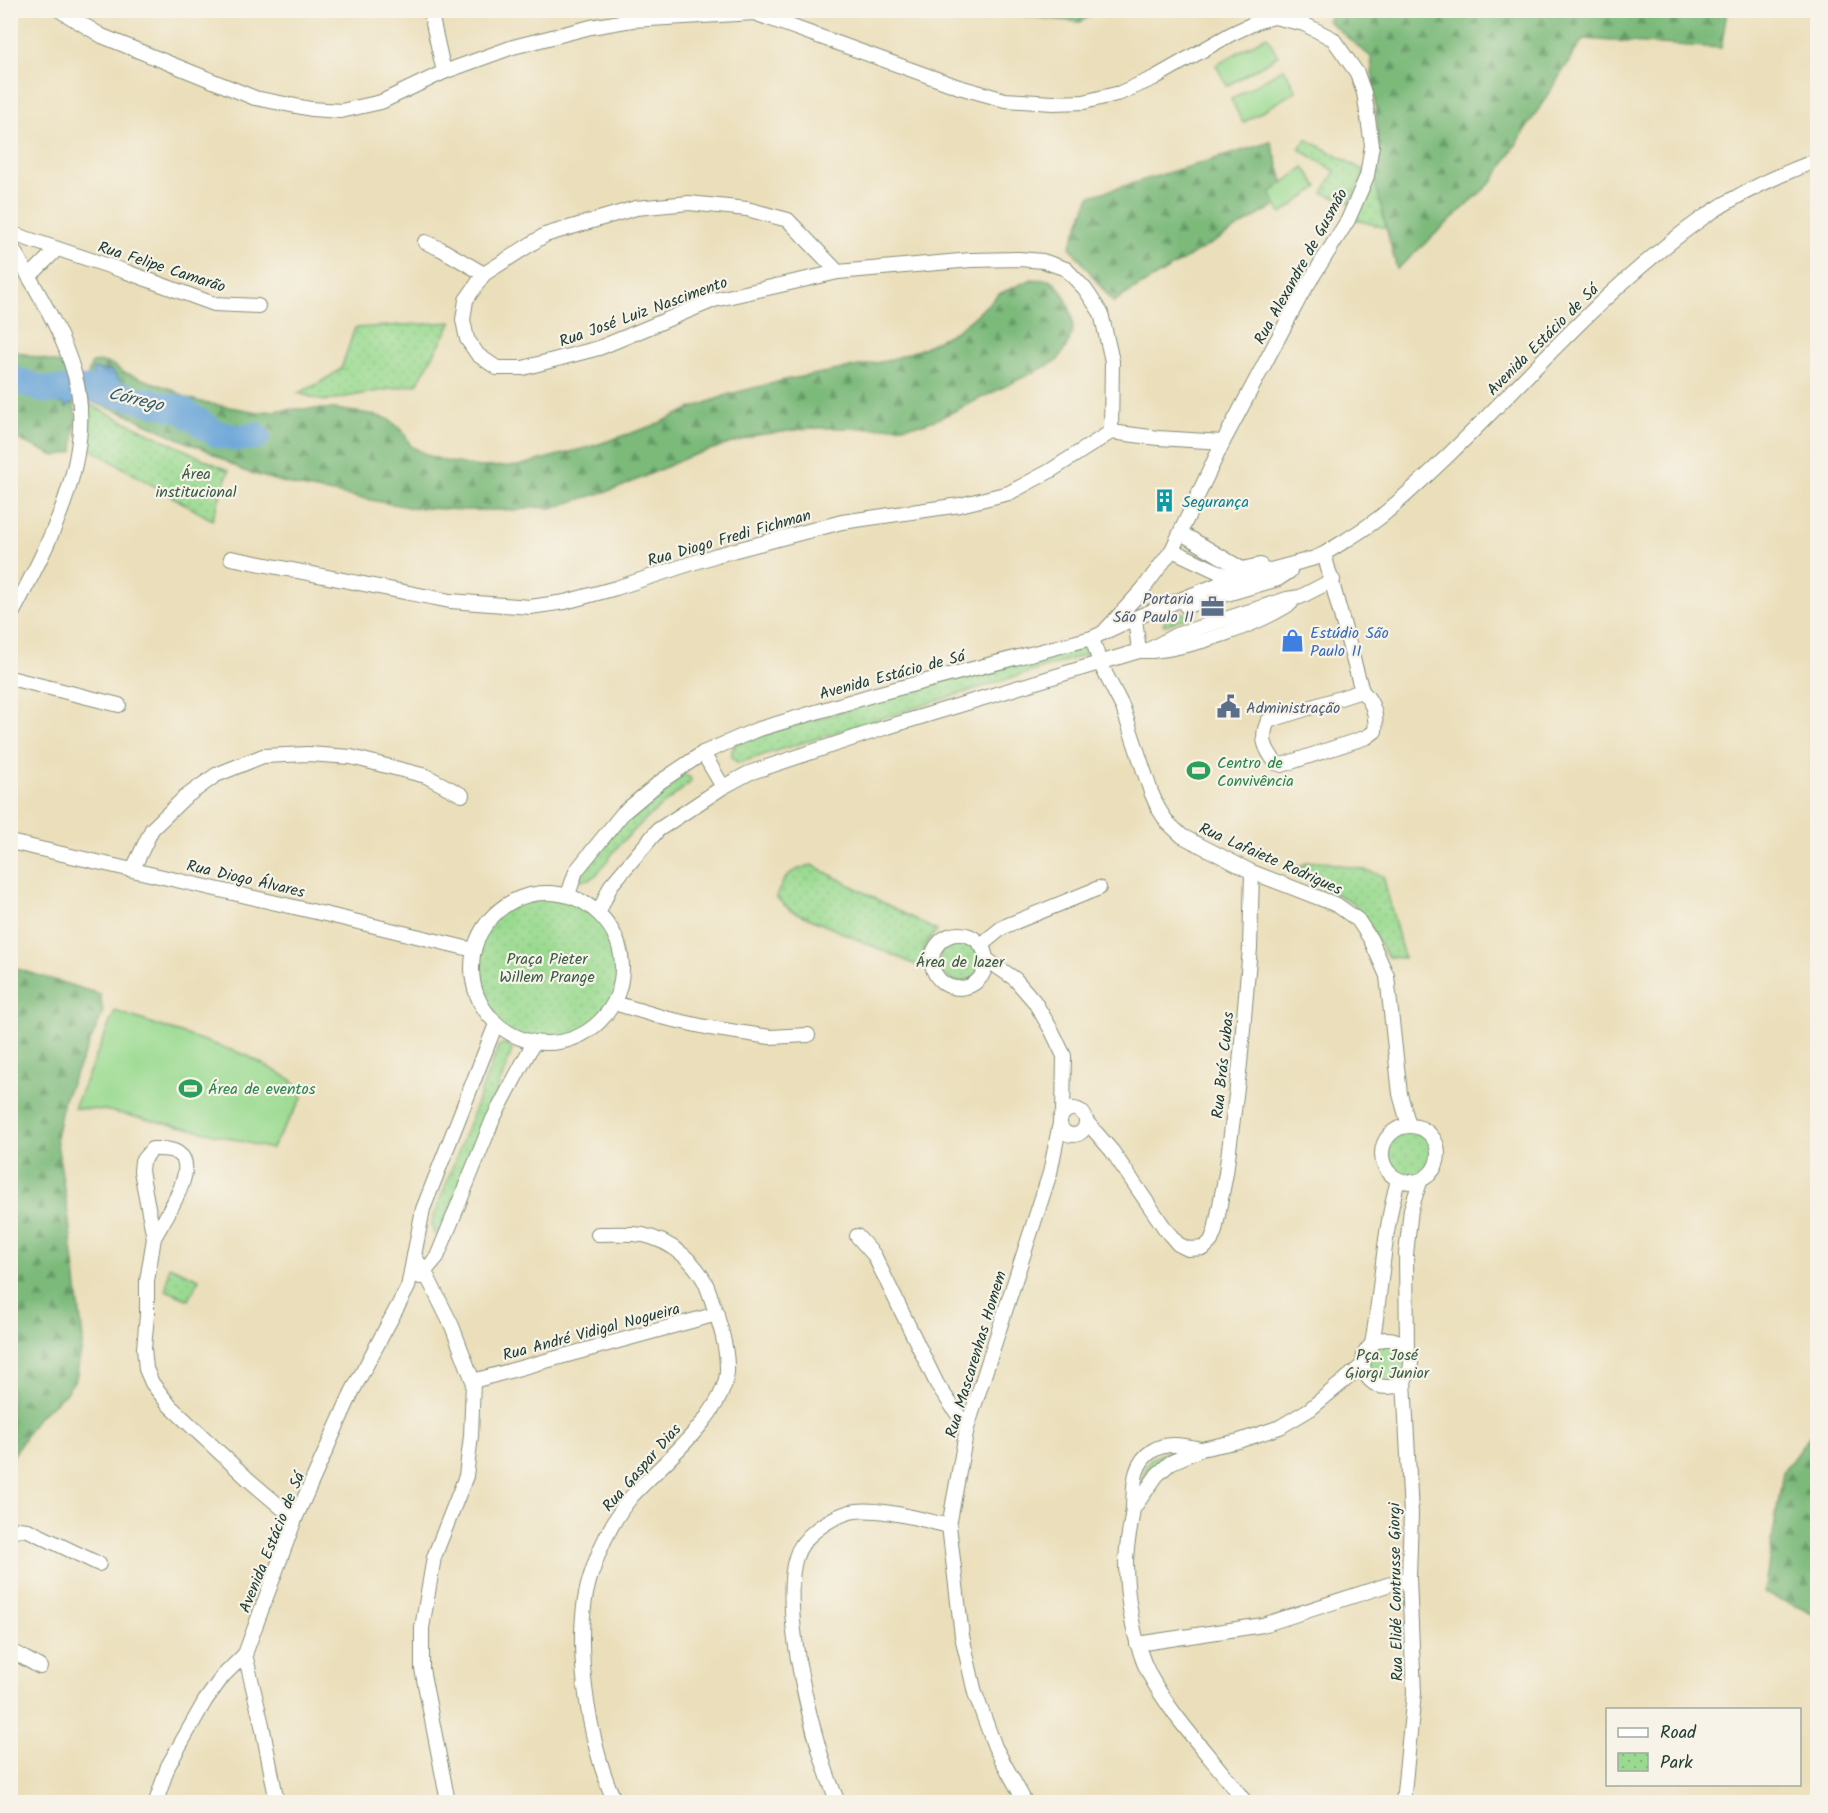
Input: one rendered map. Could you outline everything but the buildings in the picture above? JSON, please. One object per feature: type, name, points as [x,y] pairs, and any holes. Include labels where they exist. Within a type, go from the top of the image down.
[{"type":"street","name":"Rua Alexandre de Gusmão","points":[[58,10],[102,36],[255,98],[311,110],[341,111],[381,102],[444,72],[513,47],[591,27],[632,20],[756,12],[968,89],[1005,100],[1053,103],[1084,102],[1120,93],[1154,78],[1231,34],[1274,17],[1304,24],[1333,39],[1358,73],[1364,93],[1372,145],[1367,177],[1348,219],[1300,295],[1223,442],[1172,550],[1143,590],[1098,636]]},
{"type":"street","points":[[430,10],[444,72]]},
{"type":"street","name":"Avenida Estácio de Sá","points":[[1138,617],[1168,611],[1278,579],[1383,515],[1660,250],[1706,216],[1754,187],[1818,160]]},
{"type":"street","name":"Rua José Luiz Nascimento","points":[[838,272],[788,220],[747,209],[689,203],[636,208],[545,235],[484,274],[466,300],[463,320],[467,339],[478,355],[496,368],[523,368],[599,348],[714,300],[838,272],[971,260],[1043,261],[1066,268],[1085,289],[1101,313],[1112,361],[1111,432]]},
{"type":"street","name":"Rua Felipe Camarão","points":[[10,233],[214,304],[258,306]]},
{"type":"street","points":[[425,242],[484,274]]},
{"type":"street","points":[[10,244],[57,328],[75,375],[81,406],[81,431],[69,493],[10,618]]},
{"type":"street","points":[[29,277],[57,249]]},
{"type":"street","points":[[1111,432],[1223,442]]},
{"type":"street","name":"Rua Diogo Fredi Fichman","points":[[231,558],[450,601],[530,607],[565,602],[717,555],[842,522],[960,505],[1009,493],[1050,471],[1111,432]]},
{"type":"street","points":[[1181,533],[1242,569]]},
{"type":"street","points":[[1172,550],[1225,575]]},
{"type":"street","points":[[1314,558],[1333,580],[1362,691],[1372,705],[1375,731],[1366,737],[1282,765],[1276,763],[1264,744],[1264,731],[1268,722],[1362,691]]},
{"type":"street","name":"Avenida Estácio de Sá","points":[[568,895],[576,871],[623,813],[660,782],[703,753],[756,730],[876,694],[1098,636],[1138,617],[1168,597],[1242,569],[1283,560],[1314,558]]},
{"type":"street","points":[[599,912],[611,885],[658,830],[723,787],[749,773],[884,728],[1100,663],[1143,651],[1177,649],[1274,614],[1333,580]]},
{"type":"street","points":[[1143,651],[1181,626],[1255,601],[1297,592],[1306,594]]},
{"type":"street","points":[[1138,617],[1143,651]]},
{"type":"street","points":[[1098,636],[1100,663]]},
{"type":"street","name":"Rua Lafaiete Rodrigues","points":[[1100,663],[1123,708],[1151,792],[1167,822],[1182,836],[1252,872],[1337,905],[1358,920],[1371,940],[1387,976],[1396,1067],[1400,1094],[1409,1126]]},
{"type":"street","points":[[10,678],[119,705]]},
{"type":"street","points":[[703,753],[723,787]]},
{"type":"street","points":[[133,869],[152,829],[184,798],[216,775],[263,756],[308,754],[351,757],[426,776],[462,795]]},
{"type":"street","name":"Rua Diogo Álvares","points":[[10,842],[133,869],[474,951]]},
{"type":"street","name":"Rua Brás Cubas","points":[[1086,1122],[1112,1151],[1178,1244],[1188,1249],[1204,1248],[1211,1241],[1215,1231],[1226,1173],[1242,1041],[1250,948],[1252,872]]},
{"type":"street","points":[[984,952],[974,938],[964,934],[950,936],[936,948],[933,960],[937,976],[947,984],[962,988],[975,983],[984,970],[984,952],[1003,927],[1099,888]]},
{"type":"street","points":[[540,892],[568,895],[599,912],[616,937],[622,959],[622,979],[615,1003],[605,1017],[593,1029],[578,1038],[562,1043],[522,1040],[496,1024],[477,996],[472,974],[474,951],[486,924],[495,913],[510,902],[540,892]]},
{"type":"street","name":"Rua Mascarenhas Homem","points":[[984,952],[1015,979],[1034,1000],[1064,1056],[1062,1119],[1050,1173],[967,1428],[949,1526],[962,1636],[975,1693],[995,1747],[1025,1803]]},
{"type":"street","points":[[615,1003],[710,1028],[770,1037],[808,1035]]},
{"type":"street","name":"Avenida Estácio de Sá","points":[[156,1803],[168,1766],[206,1701],[223,1676],[245,1654],[295,1520],[352,1392],[408,1287],[423,1209],[496,1024]]},
{"type":"street","name":"Avenida Estácio de Sá","points":[[408,1287],[437,1257],[493,1119],[534,1042]]},
{"type":"street","points":[[1070,1109],[1083,1113],[1086,1122],[1084,1129],[1073,1135],[1066,1133],[1062,1119],[1070,1109]]},
{"type":"street","points":[[1407,1350],[1396,1341],[1387,1339],[1372,1344],[1366,1349],[1363,1365],[1368,1379],[1375,1384],[1390,1387],[1404,1380],[1411,1366],[1407,1350],[1406,1254],[1411,1209],[1420,1182],[1433,1171],[1437,1164],[1438,1147],[1427,1131],[1409,1126],[1393,1132],[1383,1147],[1382,1156],[1387,1170],[1398,1180],[1420,1182]]},
{"type":"street","points":[[154,1238],[141,1172],[142,1161],[152,1149],[166,1149],[179,1153],[185,1161],[186,1174],[177,1197],[154,1238],[147,1281],[144,1348],[146,1369],[152,1383],[170,1406],[295,1520]]},
{"type":"street","points":[[1372,1344],[1378,1312],[1388,1214],[1398,1180]]},
{"type":"street","name":"Rua Gaspar Dias","points":[[598,1234],[645,1236],[662,1242],[686,1256],[707,1285],[724,1344],[727,1373],[717,1403],[626,1505],[608,1530],[590,1574],[582,1626],[584,1684],[595,1745],[615,1803]]},
{"type":"street","points":[[857,1236],[873,1255],[937,1384],[967,1428]]},
{"type":"street","points":[[414,1256],[425,1272],[452,1326],[473,1381],[471,1436],[466,1476],[434,1557],[422,1628],[422,1669],[448,1803]]},
{"type":"street","name":"Rua André Vidigal Nogueira","points":[[473,1381],[717,1314]]},
{"type":"street","points":[[1133,1509],[1157,1475],[1170,1463],[1201,1449],[1239,1442],[1280,1426],[1310,1409],[1363,1365]]},
{"type":"street","name":"Rua Elidé Contrusse Giorgi","points":[[1403,1803],[1414,1693],[1409,1578],[1411,1514],[1404,1380]]},
{"type":"street","points":[[1201,1449],[1178,1444],[1160,1447],[1151,1451],[1142,1461],[1133,1486],[1133,1509],[1126,1564],[1137,1644],[1149,1672],[1165,1701],[1245,1803]]},
{"type":"street","points":[[838,1803],[815,1737],[803,1683],[794,1625],[793,1579],[796,1557],[802,1544],[825,1523],[851,1512],[882,1512],[949,1526]]},
{"type":"street","points":[[10,1533],[18,1529],[28,1530],[99,1564]]},
{"type":"street","points":[[1137,1644],[1263,1625],[1409,1578]]},
{"type":"street","points":[[10,1650],[40,1667]]},
{"type":"street","points":[[245,1654],[277,1803]]},
{"type":"green space","points":[[998,10],[1099,11],[1080,22],[998,13]]},
{"type":"green space","points":[[1334,10],[1727,11],[1721,48],[1583,39],[1493,181],[1397,269],[1372,174],[1379,149],[1371,57],[1327,20]]},
{"type":"green space","points":[[1267,36],[1278,56],[1227,86],[1216,65]]},
{"type":"green space","points":[[1284,68],[1296,91],[1243,123],[1231,99]]},
{"type":"green space","points":[[1306,139],[1365,171],[1350,203],[1323,193],[1335,171],[1299,149]]},
{"type":"green space","points":[[1271,142],[1288,198],[1113,302],[1070,247],[1090,196]]},
{"type":"green space","points":[[1304,167],[1318,187],[1281,214],[1270,193]]},
{"type":"green space","points":[[1373,172],[1386,228],[1353,219]]},
{"type":"green space","points":[[1032,279],[1051,281],[1061,290],[1068,304],[1073,326],[1068,344],[1062,354],[1057,361],[940,418],[923,424],[905,426],[811,428],[757,435],[688,457],[621,487],[551,508],[464,510],[408,507],[296,486],[244,471],[201,447],[126,414],[94,403],[88,383],[88,373],[92,363],[102,362],[171,389],[187,398],[205,403],[259,412],[334,409],[370,414],[388,419],[402,430],[411,446],[427,455],[479,467],[518,466],[593,446],[655,425],[730,394],[785,380],[886,361],[921,349],[956,331],[999,294]]},
{"type":"green space","points":[[452,322],[417,384],[324,401],[298,393],[318,384],[341,369],[355,328]]},
{"type":"green space","points":[[10,350],[58,363],[68,371],[76,417],[73,452],[55,456],[11,436]],"holes":[[[60,379],[66,387],[71,404],[47,402],[29,390],[32,384],[43,386]]]},
{"type":"green space","name":"Área institucional","points":[[86,403],[229,471],[212,520],[87,447],[90,425]]},
{"type":"green space","points":[[1185,613],[1185,618],[1163,624],[1168,615]]},
{"type":"green space","points":[[1077,642],[1088,643],[1088,654],[738,763],[732,758],[735,743]]},
{"type":"green space","points":[[681,774],[690,777],[691,782],[648,817],[619,845],[597,874],[590,879],[580,880],[580,871],[637,807]]},
{"type":"green space","points":[[1320,861],[1383,876],[1404,958],[1388,957],[1353,902],[1300,878],[1295,869],[1308,862]]},
{"type":"green space","points":[[812,865],[937,931],[925,948],[922,957],[923,968],[790,910],[776,897],[788,875]]},
{"type":"green space","name":"Praça Pieter Willem Prange","points":[[569,891],[604,917],[617,937],[622,971],[614,1003],[604,1018],[592,1029],[573,1040],[541,1043],[508,1034],[486,1014],[475,988],[474,959],[482,931],[501,908],[530,895],[568,895]]},
{"type":"green space","name":"Área de lazer","points":[[960,940],[975,946],[981,961],[975,976],[960,982],[945,976],[939,961],[945,946]]},
{"type":"green space","points":[[11,967],[100,994],[103,1013],[64,1099],[56,1137],[68,1213],[83,1340],[76,1378],[65,1394],[37,1418],[11,1459]]},
{"type":"green space","name":"Área de eventos","points":[[115,1011],[246,1055],[292,1080],[303,1097],[271,1149],[104,1110],[74,1108]]},
{"type":"green space","points":[[508,1044],[512,1050],[505,1070],[443,1228],[434,1234],[431,1224],[498,1047]]},
{"type":"green space","points":[[1404,1126],[1416,1126],[1430,1134],[1438,1148],[1436,1165],[1430,1174],[1416,1182],[1404,1182],[1387,1170],[1382,1160],[1382,1148],[1394,1131]]},
{"type":"green space","points":[[169,1266],[199,1279],[189,1300],[166,1290]]},
{"type":"green space","name":"Pça. José Giorgi Junior","points":[[1382,1339],[1392,1339],[1404,1346],[1411,1358],[1411,1368],[1404,1380],[1392,1387],[1382,1387],[1367,1376],[1363,1368],[1363,1358],[1374,1343]]},
{"type":"green space","points":[[1817,1426],[1817,1615],[1764,1593],[1783,1472]]},
{"type":"green space","points":[[1174,1451],[1181,1453],[1157,1464],[1141,1485],[1144,1470],[1150,1460]]},
{"type":"water","points":[[92,369],[112,371],[123,384],[109,404],[95,400]]},
{"type":"water","points":[[60,379],[63,383],[67,381],[71,403],[66,408],[63,402],[47,402],[29,390],[32,384],[43,386]]},
{"type":"waterway","name":"Córrego","points":[[10,378],[45,390],[95,389],[180,409],[217,434],[237,438],[257,436]]},
{"type":"place","name":"Segurança","points":[[1164,501]]},
{"type":"place","name":"Portaria São Paulo II","points":[[1212,607]]},
{"type":"place","name":"Estúdio São Paulo II","points":[[1292,641]]},
{"type":"place","name":"Administração","points":[[1228,707]]},
{"type":"place","name":"Centro de Convivência","points":[[1199,771]]},
{"type":"place","name":"Área de eventos","points":[[190,1088]]}]
